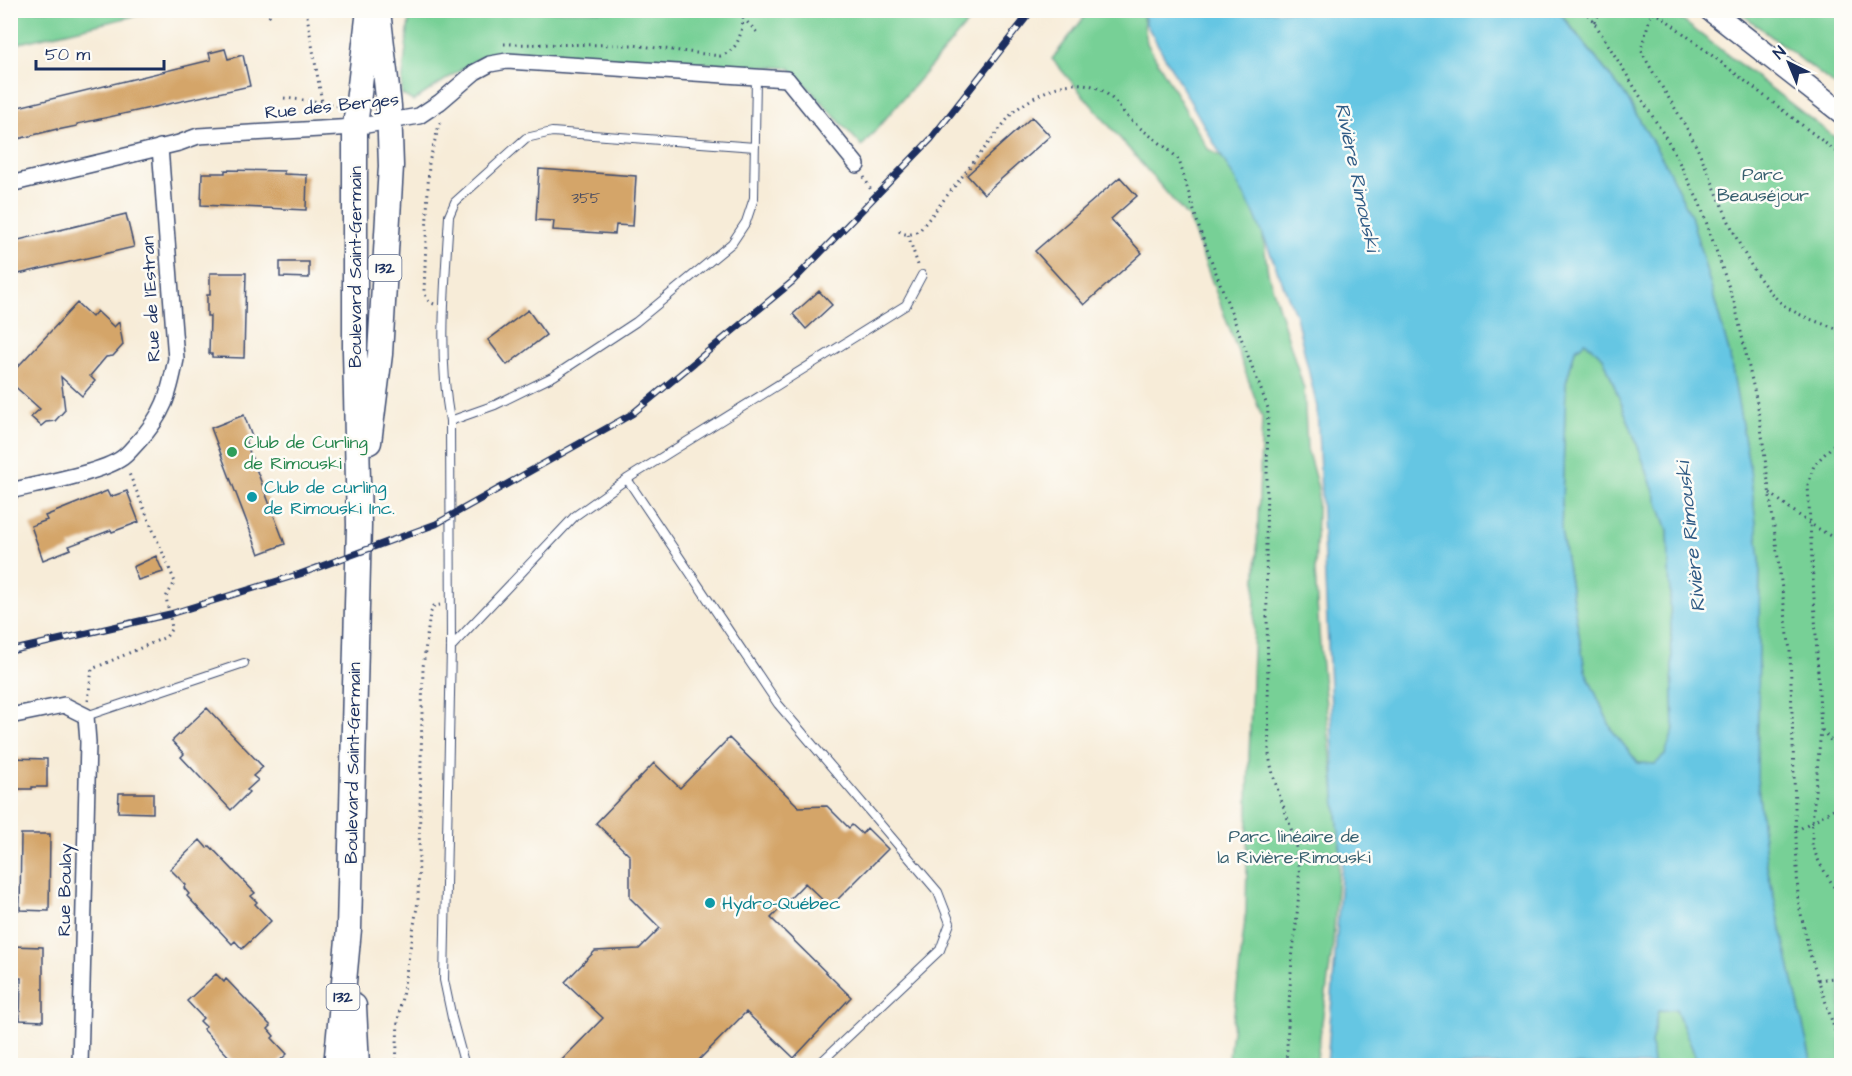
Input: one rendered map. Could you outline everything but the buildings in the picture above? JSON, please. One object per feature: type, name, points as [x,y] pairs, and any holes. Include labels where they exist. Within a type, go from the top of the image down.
[{"type":"main road","name":"Boulevard Saint-Germain","points":[[336,1065],[349,928],[358,525],[355,351],[356,127],[369,10]]},
{"type":"main road","name":"Boulevard Saint-Germain","points":[[358,525],[380,354],[391,166],[390,122],[378,10]]},
{"type":"main road","points":[[1710,10],[1842,113]]},
{"type":"main road","name":"Boulevard Saint-Germain","points":[[349,928],[357,1065]]},
{"type":"street","name":"Rue des Berges","points":[[10,184],[198,136],[356,127],[419,116],[440,102],[475,72],[490,64],[507,61],[787,79],[857,165]]},
{"type":"street","name":"Rue de l'Estran","points":[[10,491],[103,468],[122,458],[148,431],[162,412],[171,387],[176,359],[160,147]]},
{"type":"street","points":[[10,716],[64,705],[86,717]]},
{"type":"street","name":"Rue Boulay","points":[[80,1065],[88,742],[86,717]]},
{"type":"lane","points":[[450,421],[495,405],[563,370],[636,322],[732,243],[746,222],[754,198],[756,76]]},
{"type":"lane","points":[[465,1065],[444,980],[451,647],[450,421],[445,395],[444,309],[449,216],[455,202],[526,138],[552,132],[755,147]]},
{"type":"lane","points":[[451,647],[575,516],[627,479],[906,305],[922,275]]},
{"type":"lane","points":[[627,479],[778,704],[938,892],[950,922],[940,950],[817,1065]]},
{"type":"lane","points":[[86,717],[244,663]]},
{"type":"path","points":[[266,10],[270,17]]},
{"type":"path","points":[[306,10],[322,102]]},
{"type":"path","points":[[500,45],[507,43],[633,45],[720,56],[729,53],[739,41],[744,10]]},
{"type":"path","points":[[1584,10],[1594,22],[1671,146],[1700,204],[1735,305],[1759,412],[1790,651],[1798,900],[1809,951],[1842,1052]]},
{"type":"path","points":[[1594,22],[1602,10]]},
{"type":"path","points":[[1842,156],[1661,16],[1651,11],[1641,50],[1694,141],[1746,255],[1761,282],[1782,304],[1842,331]]},
{"type":"path","points":[[743,18],[759,34]]},
{"type":"path","points":[[898,231],[908,235],[920,230],[1013,112],[1025,103],[1059,86],[1075,83],[1087,84],[1103,91],[1131,121],[1179,160],[1200,231],[1269,408],[1266,555],[1269,754],[1274,781],[1293,838],[1299,866],[1286,1065]]},
{"type":"path","points":[[284,98],[322,102],[341,107]]},
{"type":"path","points":[[441,120],[429,162],[424,292],[429,302],[444,309]]},
{"type":"path","points":[[908,235],[922,275]]},
{"type":"path","points":[[1842,436],[1814,465],[1808,485],[1821,730],[1812,846],[1842,900]]},
{"type":"path","points":[[86,717],[92,669],[166,637],[172,628],[166,597],[175,582],[122,458]]},
{"type":"path","points":[[1770,494],[1809,523],[1842,543]]},
{"type":"path","points":[[396,1065],[398,1021],[418,902],[423,668],[430,614],[434,606],[450,604]]},
{"type":"path","points":[[1821,730],[1842,754]]},
{"type":"path","points":[[1796,831],[1842,804]]},
{"type":"path","points":[[1818,980],[1842,977]]},
{"type":"green space","points":[[11,10],[156,10],[156,11],[11,45]]},
{"type":"green space","points":[[410,11],[978,11],[862,146],[790,68],[503,53],[479,58],[413,101],[401,94]]},
{"type":"green space","name":"Parc linéaire de la Rivière-Rimouski","points":[[1089,11],[1142,11],[1147,43],[1208,149],[1248,173],[1262,228],[1268,273],[1304,389],[1307,449],[1318,488],[1315,572],[1340,844],[1333,944],[1316,1065],[1228,1065],[1246,911],[1249,757],[1262,417],[1189,219],[1052,59]]},
{"type":"green space","name":"Parc Beauséjour","points":[[1559,11],[1670,11],[1841,142],[1841,1065],[1812,1065],[1767,867],[1757,778],[1760,560],[1750,470],[1729,352],[1691,216],[1666,165],[1625,95]]},
{"type":"green space","points":[[1738,11],[1841,11],[1841,90]]},
{"type":"green space","points":[[1585,342],[1603,357],[1668,530],[1674,729],[1665,755],[1655,764],[1638,763],[1612,730],[1585,670],[1561,530],[1566,383],[1575,350]]},
{"type":"green space","points":[[1676,1009],[1699,1065],[1653,1065],[1651,1043],[1658,1011]]},
{"type":"water","name":"Rivière Rimouski","points":[[1143,11],[1558,11],[1625,95],[1666,165],[1691,216],[1729,352],[1750,470],[1760,560],[1757,778],[1767,867],[1812,1065],[1699,1065],[1676,1009],[1658,1011],[1651,1043],[1653,1065],[1327,1065],[1342,863],[1335,794],[1317,407],[1296,316],[1254,213],[1146,24]],"holes":[[[1585,342],[1603,357],[1668,530],[1674,729],[1665,755],[1655,764],[1638,763],[1612,730],[1585,670],[1561,530],[1566,383],[1575,350]]]},
{"type":"railway","points":[[10,651],[170,614],[300,574],[436,524],[632,414],[792,282],[931,139],[1032,10]]},
{"type":"place","name":"Club de Curling de Rimouski","points":[[232,452]]},
{"type":"place","name":"Club de curling de Rimouski Inc.","points":[[252,497]]},
{"type":"place","name":"Hydro-Québec","points":[[710,903]]}]
